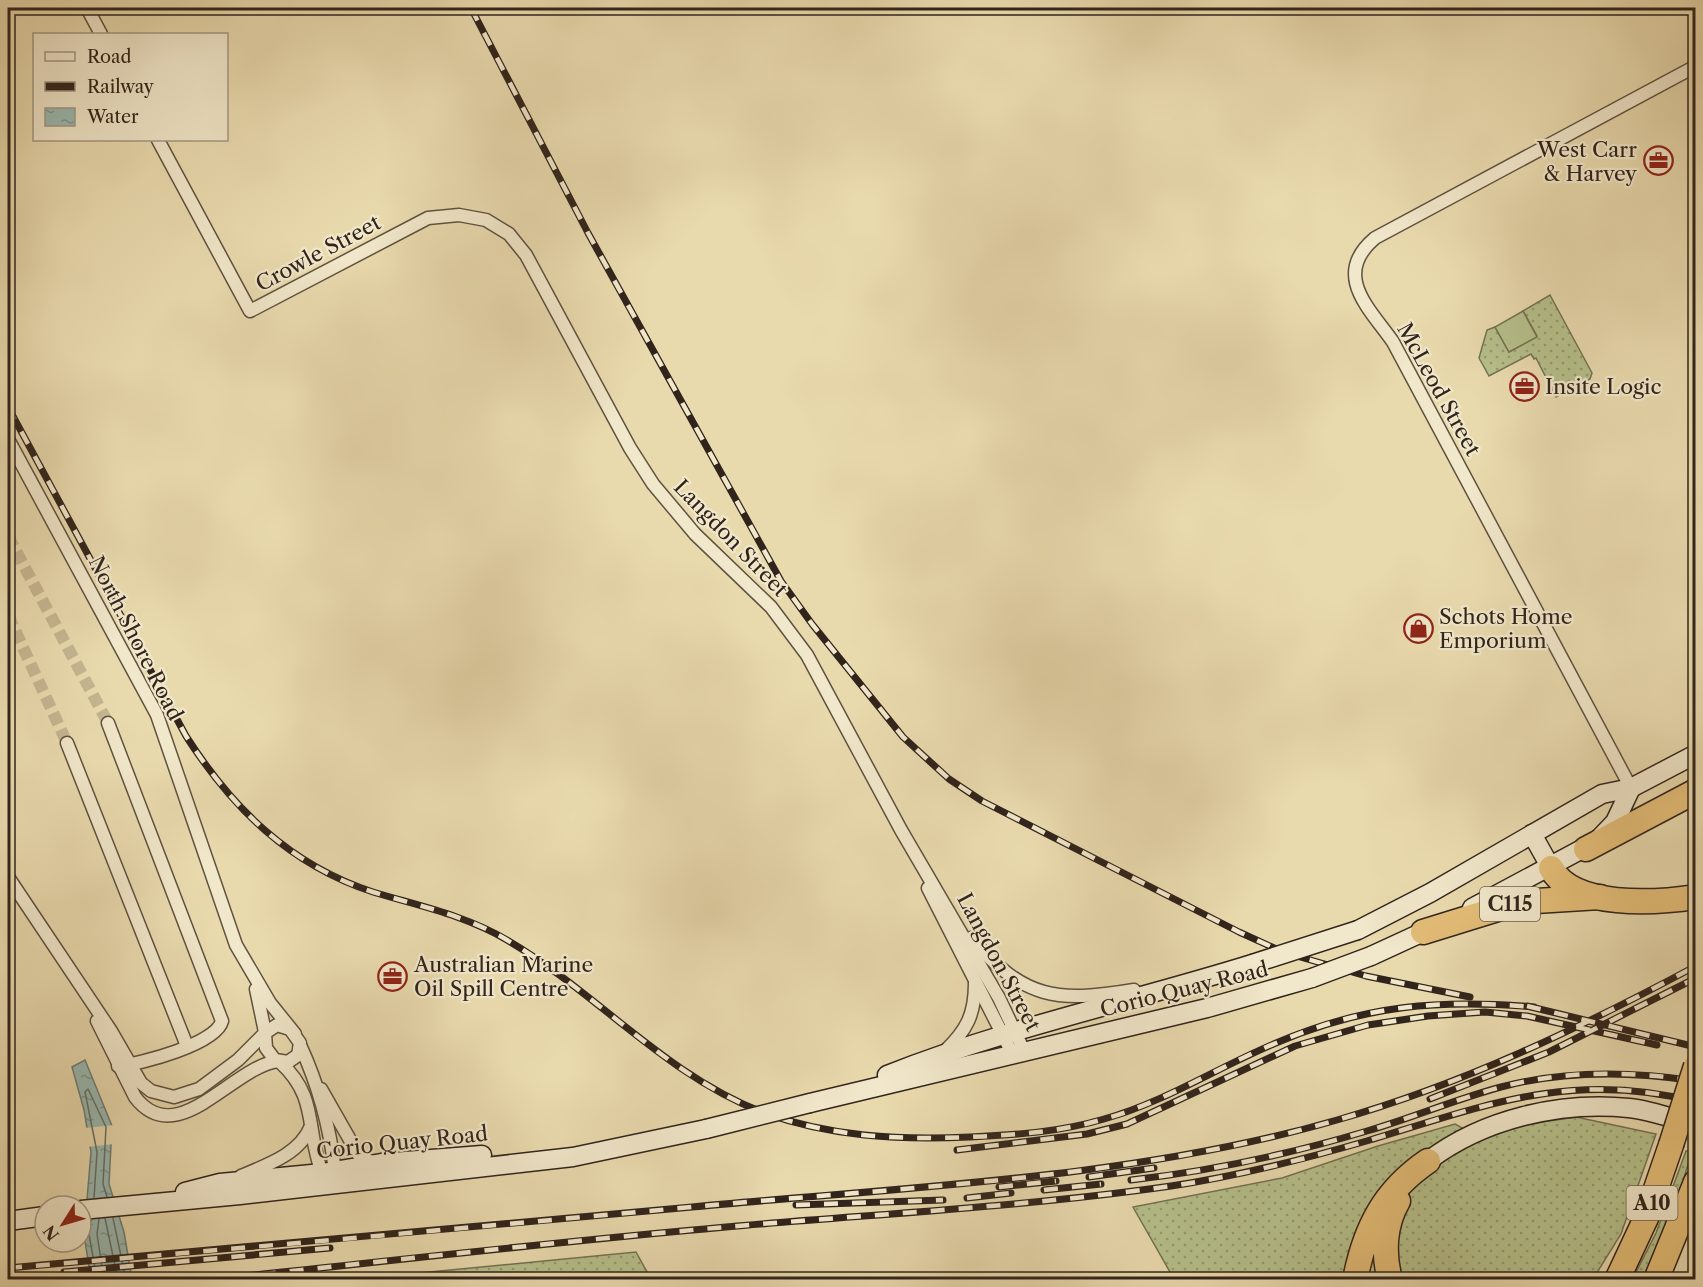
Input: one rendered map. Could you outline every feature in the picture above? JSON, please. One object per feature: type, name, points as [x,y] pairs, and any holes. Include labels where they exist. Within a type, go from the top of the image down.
[{"type":"highway","name":"C115","points":[[1586,849],[1695,791]]},
{"type":"highway","points":[[1551,868],[1567,885],[1600,897]]},
{"type":"highway","name":"C115","points":[[1423,932],[1520,902],[1600,897],[1653,901],[1695,897]]},
{"type":"highway","name":"A10","points":[[1622,1270],[1646,1218],[1695,1066]]},
{"type":"highway","points":[[1355,1280],[1368,1232],[1381,1208],[1406,1176],[1428,1161]]},
{"type":"highway","points":[[1390,1280],[1385,1258],[1389,1222],[1404,1190],[1428,1161]]},
{"type":"highway","points":[[1673,1280],[1680,1258],[1694,1185]]},
{"type":"highway","name":"A10","points":[[1656,1280],[1694,1185]]},
{"type":"highway","points":[[1612,1280],[1622,1270]]},
{"type":"main road","name":"Corio Quay Road","points":[[810,1103],[944,1052],[1252,964],[1358,930],[1430,893],[1602,794],[1631,788],[1695,753]]},
{"type":"main road","name":"Corio Quay Road","points":[[135,1204],[220,1183],[330,1178],[573,1157],[669,1138],[1208,1008],[1312,978],[1371,956],[1551,868],[1586,849],[1615,822],[1631,788]]},
{"type":"main road","points":[[1532,834],[1551,868]]},
{"type":"main road","points":[[1428,1161],[1476,1131],[1549,1112],[1629,1108],[1695,1125]]},
{"type":"main road","name":"Corio Quay Road","points":[[93,1208],[222,1197],[330,1178],[381,1163],[669,1138]]},
{"type":"main road","points":[[8,1213],[33,1212]]},
{"type":"main road","points":[[8,1221],[33,1218]]},
{"type":"street","points":[[87,8],[100,33]]},
{"type":"street","name":"McLeod Street","points":[[1631,788],[1393,342],[1362,301],[1355,273],[1360,254],[1375,238],[1695,66]]},
{"type":"street","name":"Crowle Street","points":[[159,141],[250,311],[428,218],[459,215],[486,220]]},
{"type":"street","name":"Langdon Street","points":[[486,220],[508,234],[526,255],[630,448],[653,484],[695,534],[771,607],[807,655],[952,921],[1018,1052]]},
{"type":"street","name":"North Shore Road","points":[[8,439],[157,715],[228,926],[247,966],[261,1006],[266,1048],[293,1074],[304,1090],[311,1126],[330,1178]]},
{"type":"street","points":[[108,723],[222,1021],[217,1029],[167,1056],[124,1065]]},
{"type":"street","points":[[67,743],[187,1046]]},
{"type":"street","points":[[8,877],[86,995],[124,1065],[139,1102],[156,1114],[171,1117],[196,1106],[262,1066],[293,1059],[299,1053],[298,1039],[279,1025],[265,1032],[219,1075],[199,1089],[180,1096],[163,1096],[151,1091],[124,1065]]},
{"type":"street","points":[[952,921],[1008,976],[1039,992],[1086,996],[1197,980]]},
{"type":"street","name":"Langdon Street","points":[[952,921],[975,980],[1009,1032]]},
{"type":"street","name":"North Shore Road","points":[[247,966],[270,1003],[298,1039],[312,1072],[358,1154],[366,1160],[381,1163]]},
{"type":"street","points":[[944,1052],[959,1038],[971,1020],[975,980]]},
{"type":"street","name":"North Shore Road","points":[[312,1072],[327,1124],[330,1178]]},
{"type":"street","points":[[220,1183],[252,1171],[288,1153],[302,1143],[311,1126]]},
{"type":"green space","points":[[1550,295],[1592,373],[1590,379],[1556,397],[1536,358],[1534,359],[1531,354],[1489,376],[1479,358],[1487,330],[1495,327],[1509,352],[1537,336],[1523,311]]},
{"type":"green space","points":[[1523,311],[1537,337],[1509,352],[1495,327]]},
{"type":"green space","points":[[1576,1117],[1656,1134],[1621,1234],[1593,1279],[1174,1279],[1133,1207],[1282,1178],[1378,1146],[1455,1124],[1479,1137],[1529,1124]]},
{"type":"green space","points":[[1686,1151],[1692,1151],[1669,1228],[1645,1279],[1632,1280],[1656,1233]]},
{"type":"green space","points":[[636,1252],[651,1279],[357,1279]]},
{"type":"water","points":[[85,1060],[112,1126],[109,1184],[124,1232],[132,1279],[91,1279],[87,1254],[93,1254],[93,1194],[87,1194],[91,1152],[84,1110],[72,1067]]},
{"type":"pier","points":[[115,1125],[114,1144],[87,1147],[84,1128]]},
{"type":"tunnel","points":[[8,536],[108,723]]},
{"type":"tunnel","points":[[8,615],[67,743]]},
{"type":"railway","points":[[471,8],[588,233],[781,581],[812,624],[903,737],[949,779],[982,801],[1239,932],[1283,952],[1366,976],[1470,997]]},
{"type":"railway","points":[[8,407],[186,736],[223,787],[243,810],[289,850],[343,880],[373,892],[475,924],[507,940],[571,983],[662,1055],[693,1076],[727,1096],[762,1112],[813,1127],[890,1137],[970,1137],[1054,1130],[1127,1112],[1276,1043],[1340,1020],[1403,1008],[1434,1005],[1534,1007]]},
{"type":"railway","points":[[8,1268],[935,1186],[1099,1168],[1180,1156],[1259,1140],[1384,1106],[1520,1053],[1696,966]]},
{"type":"railway","points":[[1430,1099],[1549,1052],[1696,978]]},
{"type":"railway","points":[[1527,1006],[1696,1047]]},
{"type":"railway","points":[[957,1150],[1087,1134],[1127,1124],[1295,1046],[1368,1025],[1428,1016],[1485,1012],[1527,1016],[1657,1045]]},
{"type":"railway","points":[[1131,1180],[1221,1167],[1309,1147],[1384,1126],[1484,1092],[1525,1081],[1598,1074],[1647,1075],[1696,1081]]},
{"type":"railway","points":[[206,1280],[596,1239],[1005,1205],[1171,1186],[1296,1160],[1492,1104],[1570,1091],[1610,1090],[1652,1093],[1696,1102]]},
{"type":"railway","points":[[1089,1177],[1154,1168]]},
{"type":"railway","points":[[999,1187],[1056,1181]]},
{"type":"railway","points":[[1044,1190],[1101,1184]]},
{"type":"railway","points":[[967,1198],[1011,1193]]},
{"type":"railway","points":[[796,1205],[943,1200]]},
{"type":"railway","points":[[64,1272],[330,1248]]},
{"type":"place","name":"West Carr & Harvey","points":[[1658,161]]},
{"type":"place","name":"Insite Logic","points":[[1524,386]]},
{"type":"place","name":"Schots Home Emporium","points":[[1418,628]]},
{"type":"place","name":"Australian Marine Oil Spill Centre","points":[[393,976]]}]
